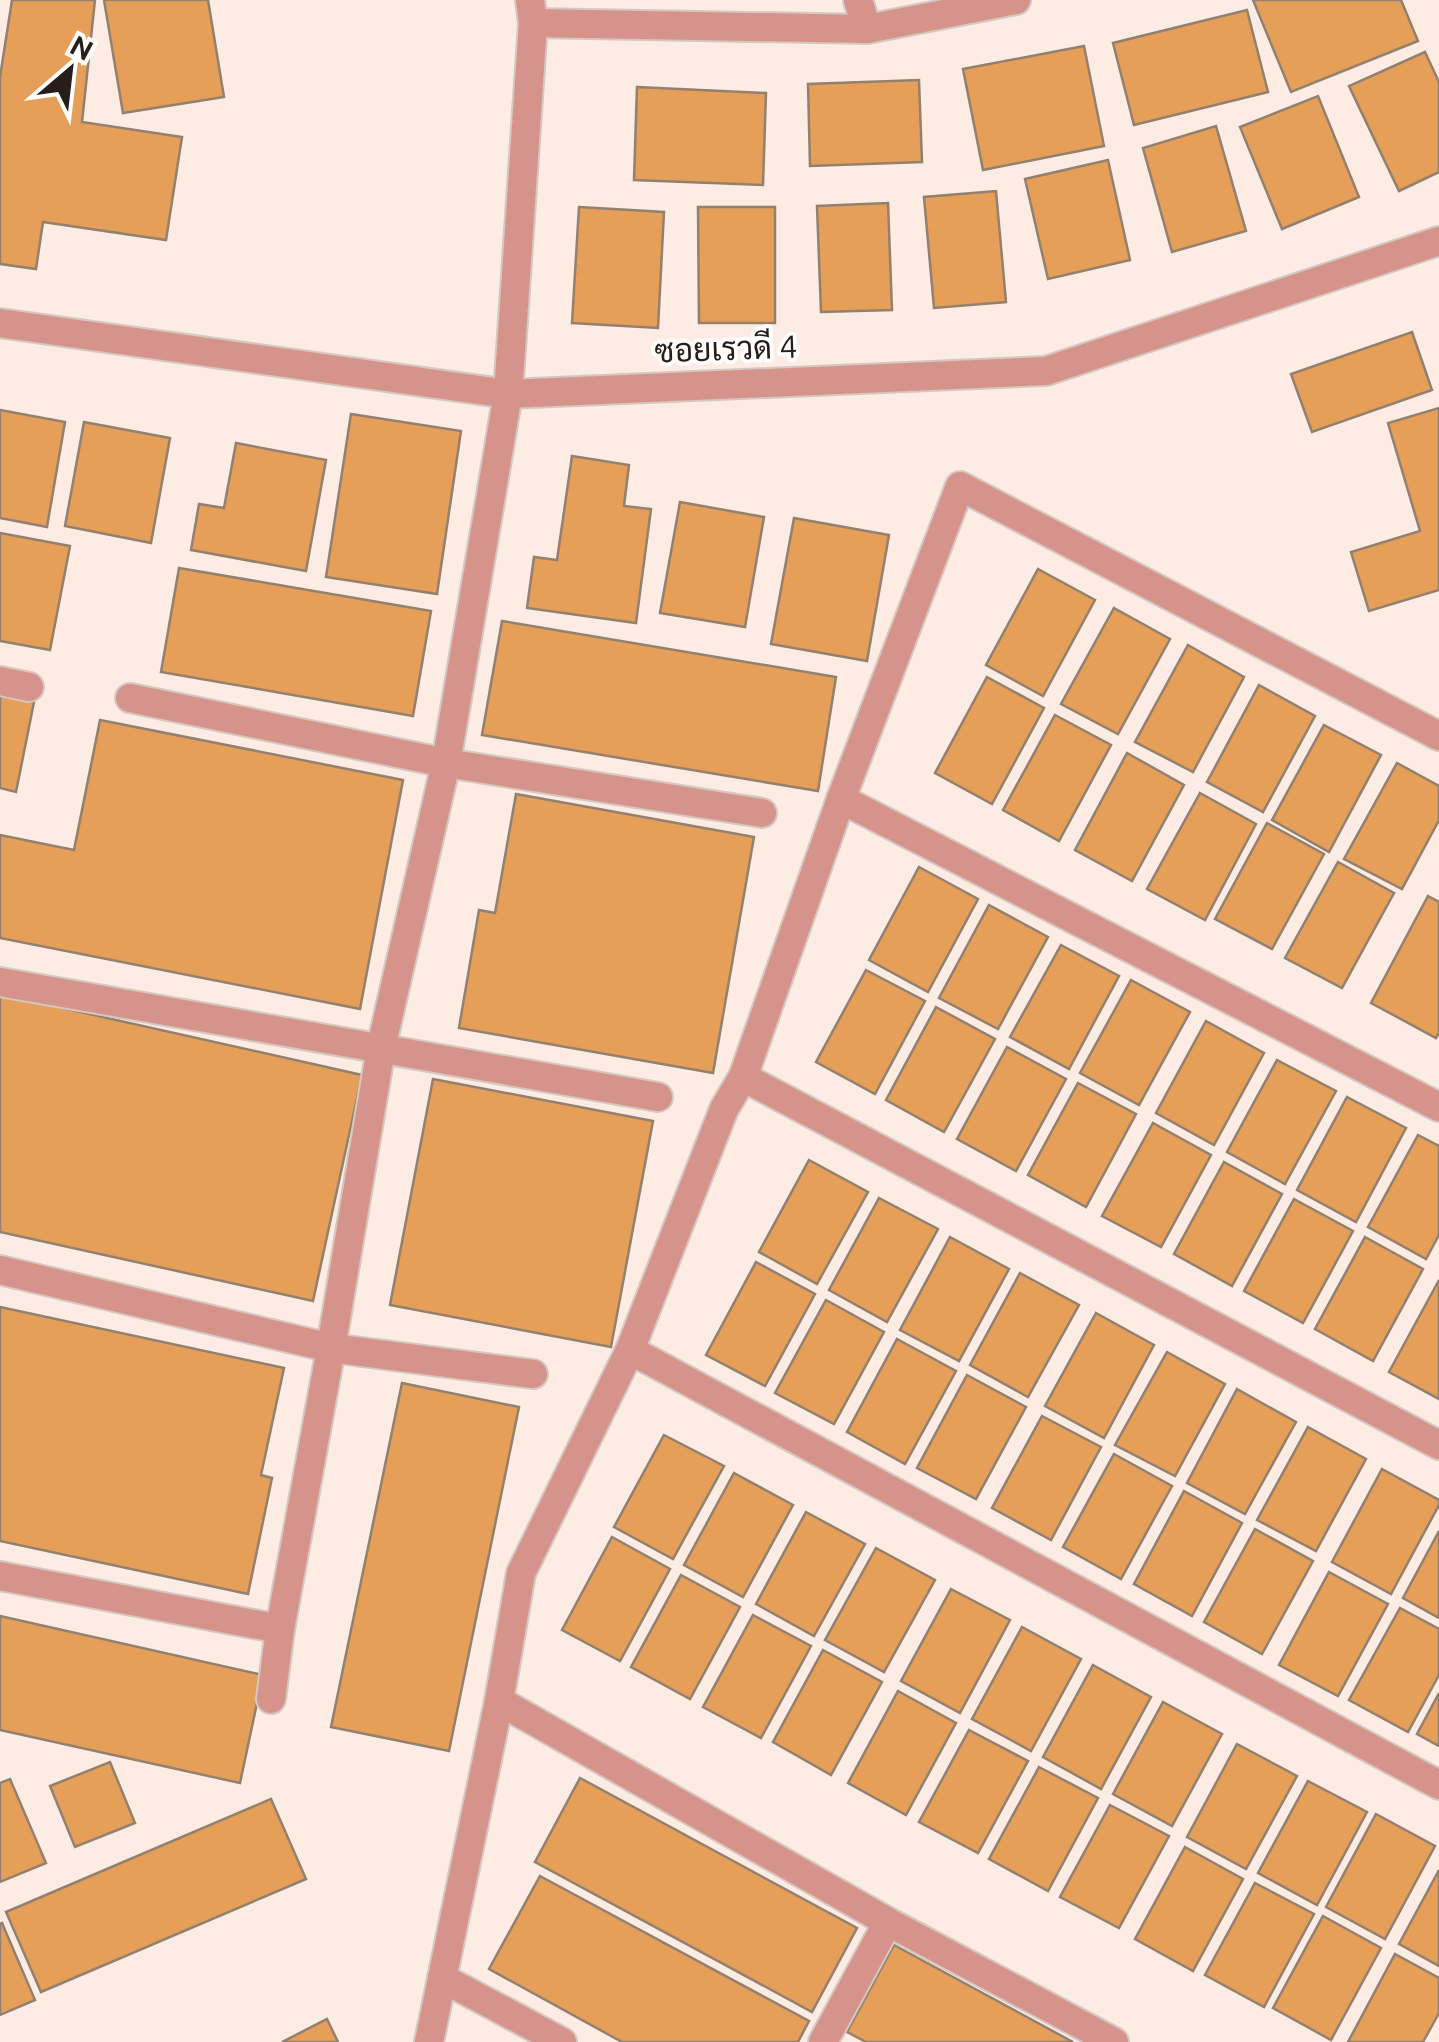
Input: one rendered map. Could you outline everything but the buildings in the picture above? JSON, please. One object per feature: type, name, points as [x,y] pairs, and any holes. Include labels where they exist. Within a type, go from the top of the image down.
[{"type":"street","points":[[858,0],[867,29]]},
{"type":"street","points":[[271,1700],[380,1048],[446,763],[508,394],[531,12],[867,29],[1016,0]]},
{"type":"street","name":"ซอยเรวดี 4","points":[[0,322],[508,394],[1046,370],[1439,242]]},
{"type":"street","points":[[429,2042],[521,1573],[630,1350],[724,1108],[743,1077],[841,799],[960,486],[1439,736]]},
{"type":"street","points":[[0,681],[29,686]]},
{"type":"street","points":[[130,698],[446,763],[762,813]]},
{"type":"street","points":[[841,799],[1439,1107]]},
{"type":"street","points":[[0,982],[658,1097]]},
{"type":"street","points":[[743,1077],[1439,1446]]},
{"type":"street","points":[[0,1270],[330,1348],[533,1374]]},
{"type":"street","points":[[630,1350],[1439,1786]]},
{"type":"street","points":[[0,1576],[280,1629]]},
{"type":"street","points":[[498,1701],[888,1922],[1114,2042]]},
{"type":"street","points":[[823,2042],[888,1922]]},
{"type":"street","points":[[442,1978],[562,2042]]}]
